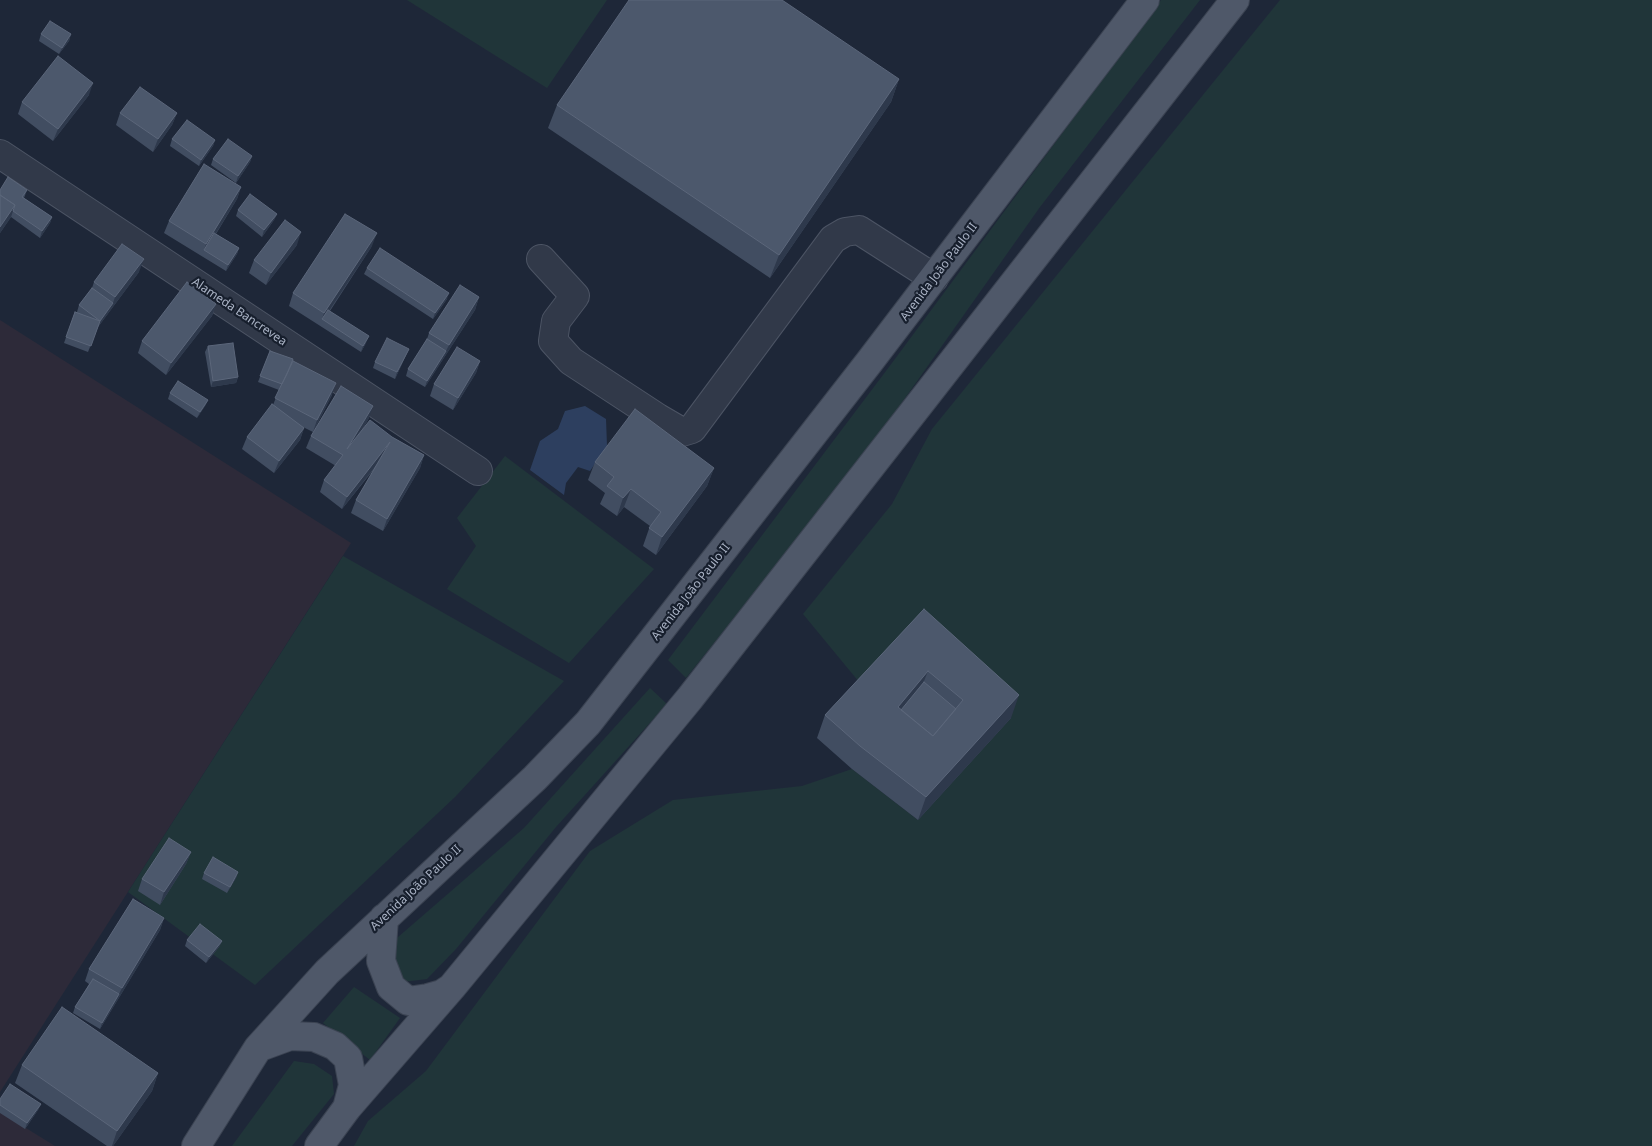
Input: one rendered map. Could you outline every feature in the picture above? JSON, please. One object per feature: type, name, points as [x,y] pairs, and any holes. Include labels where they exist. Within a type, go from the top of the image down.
[{"type":"main road","name":"Avenida João Paulo II","points":[[196,1146],[258,1048],[327,972],[535,778],[588,724],[934,278],[1145,0]]},
{"type":"main road","points":[[319,1146],[346,1108],[452,987],[690,698],[1235,0]]},
{"type":"main road","points":[[384,918],[381,961],[391,987],[408,1001],[442,994],[452,987]]},
{"type":"main road","points":[[258,1048],[290,1036],[314,1037],[335,1046],[348,1058],[350,1067],[353,1085],[346,1108]]},
{"type":"street","name":"Alameda Bancrevea","points":[[0,154],[478,471]]},
{"type":"street","points":[[541,259],[575,296],[556,321],[553,341],[571,361],[682,432],[692,429],[833,239],[845,232],[858,230],[934,278]]},
{"type":"shaded area","points":[[0,320],[351,543],[0,1092]]},
{"type":"shaded area","points":[[0,1112],[55,1146],[0,1146]]},
{"type":"green space","points":[[407,0],[607,0],[547,88]]},
{"type":"green space","points":[[1161,0],[1200,0],[1040,207],[867,452],[686,678],[668,660],[889,367]]},
{"type":"green space","points":[[1280,0],[1652,0],[1652,1146],[354,1146],[368,1121],[426,1071],[590,851],[673,800],[802,786],[852,769],[918,820],[1011,718],[864,688],[803,614],[892,504],[932,429]]},
{"type":"green space","points":[[505,456],[654,569],[569,663],[447,589],[476,546],[457,518]]},
{"type":"green space","points":[[343,556],[564,681],[455,797],[255,985],[128,892]]},
{"type":"green space","points":[[650,688],[667,704],[556,827],[456,949],[427,979],[403,982],[390,964],[390,944],[524,828]]},
{"type":"green space","points":[[354,987],[400,1018],[370,1060],[323,1023]]},
{"type":"green space","points":[[294,1061],[314,1064],[332,1076],[334,1094],[292,1146],[232,1146]]},
{"type":"water","points":[[585,406],[606,419],[607,446],[590,471],[578,467],[566,483],[564,495],[530,470],[540,441],[558,429],[565,411]]},
{"type":"building","points":[[629,0],[782,0],[899,79],[779,255],[557,105]]},
{"type":"building","points":[[50,21],[71,34],[62,48],[41,34]]},
{"type":"building","points":[[58,56],[93,83],[58,129],[22,102]]},
{"type":"building","points":[[140,87],[177,113],[158,139],[120,113]]},
{"type":"building","points":[[187,120],[215,140],[201,160],[172,139]]},
{"type":"building","points":[[228,139],[252,156],[238,176],[213,159]]},
{"type":"building","points":[[204,164],[241,187],[206,244],[169,221]]},
{"type":"building","points":[[8,177],[27,190],[22,197],[52,217],[42,231],[13,211],[15,205],[0,195],[0,190]]},
{"type":"building","points":[[250,194],[277,214],[264,230],[238,210]]},
{"type":"building","points":[[0,195],[15,205],[0,227]]},
{"type":"building","points":[[345,214],[377,233],[324,313],[293,293]]},
{"type":"building","points":[[285,220],[301,232],[271,273],[254,260]]},
{"type":"building","points":[[214,233],[239,248],[228,265],[204,250]]},
{"type":"building","points":[[122,244],[144,259],[115,297],[94,282]]},
{"type":"building","points":[[380,248],[449,293],[435,313],[367,268]]},
{"type":"building","points":[[187,282],[216,304],[171,363],[142,341]]},
{"type":"building","points":[[460,285],[479,297],[449,345],[429,333]]},
{"type":"building","points":[[92,288],[113,303],[100,321],[79,305]]},
{"type":"building","points":[[328,310],[369,336],[363,346],[322,319]]},
{"type":"building","points":[[75,312],[100,321],[91,346],[66,337]]},
{"type":"building","points":[[387,338],[409,349],[397,372],[375,362]]},
{"type":"building","points":[[427,339],[446,351],[427,381],[408,369]]},
{"type":"building","points":[[233,343],[238,377],[213,381],[208,346]]},
{"type":"building","points":[[457,347],[480,361],[458,398],[434,384]]},
{"type":"building","points":[[270,351],[293,359],[282,384],[260,376]]},
{"type":"building","points":[[293,361],[336,383],[317,420],[275,398]]},
{"type":"building","points":[[178,381],[208,400],[200,412],[170,393]]},
{"type":"building","points":[[341,386],[373,406],[347,449],[370,420],[392,437],[424,455],[387,519],[356,500],[390,442],[347,497],[324,480],[343,455],[311,436]]},
{"type":"building","points":[[272,404],[304,428],[279,461],[247,437]]},
{"type":"building","points":[[635,409],[714,468],[662,537],[649,528],[661,512],[631,489],[623,498],[607,486],[614,477],[595,462]]},
{"type":"building","points":[[924,609],[1019,695],[926,797],[860,746],[825,715]],"holes":[[[928,671],[963,700],[933,736],[898,707]]]},
{"type":"building","points":[[924,682],[956,709],[933,736],[901,710]]},
{"type":"building","points":[[169,838],[191,852],[164,892],[142,879]]},
{"type":"building","points":[[213,857],[238,872],[230,887],[204,873]]},
{"type":"building","points":[[133,899],[164,918],[122,988],[89,969]]},
{"type":"building","points":[[200,924],[222,941],[209,957],[187,940]]},
{"type":"building","points":[[93,979],[119,994],[102,1023],[75,1007]]},
{"type":"building","points":[[62,1007],[158,1073],[117,1131],[22,1065]]},
{"type":"building","points":[[10,1084],[41,1104],[27,1123],[0,1105],[0,1099]]}]
